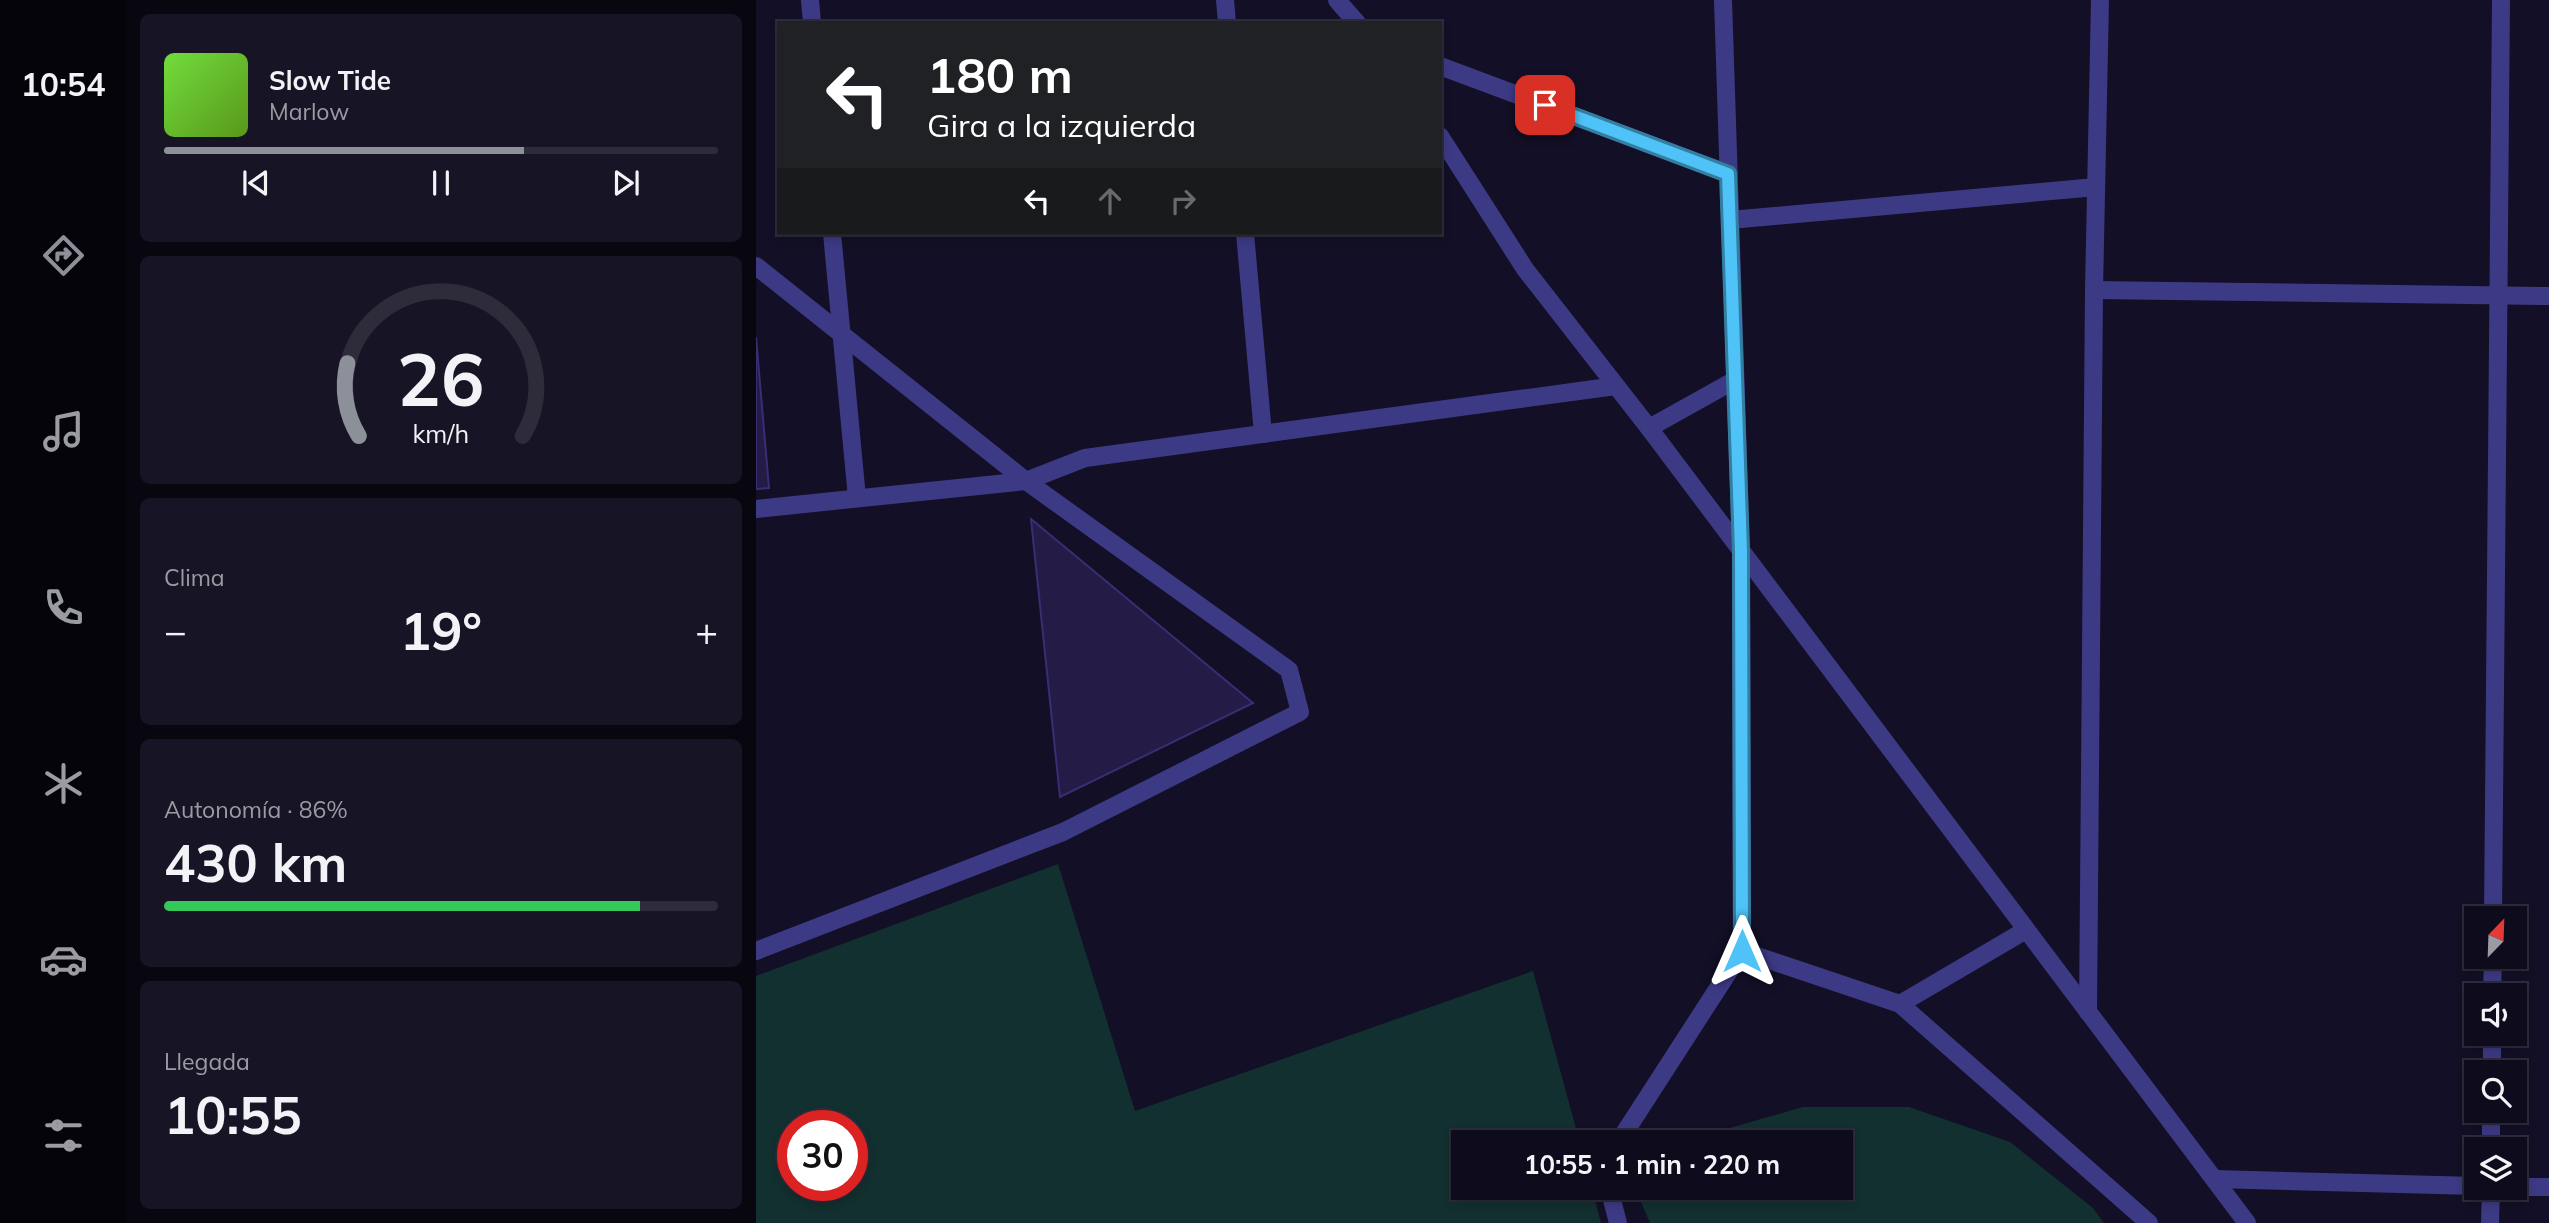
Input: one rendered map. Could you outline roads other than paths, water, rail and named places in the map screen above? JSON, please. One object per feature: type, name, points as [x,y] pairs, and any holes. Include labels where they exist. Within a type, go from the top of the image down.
[{"type":"street","points":[[810,0],[812,21]]},
{"type":"street","points":[[1225,0],[1227,21]]},
{"type":"street","points":[[1337,0],[1355,21]]},
{"type":"street","points":[[1626,1130],[1742,951],[1741,551],[1723,0]]},
{"type":"street","points":[[2088,1012],[2094,289],[2100,0]]},
{"type":"street","points":[[2493,906],[2501,0]]},
{"type":"street","points":[[1442,67],[1728,174]]},
{"type":"street","points":[[1442,139],[1525,270],[1648,428],[2247,1223]]},
{"type":"street","points":[[1730,220],[2096,187]]},
{"type":"street","points":[[832,235],[857,499]]},
{"type":"street","points":[[1245,235],[1263,434]]},
{"type":"street","points":[[756,266],[1026,481],[1289,670],[1300,712],[1063,832],[756,951]]},
{"type":"street","points":[[2094,289],[2549,296]]},
{"type":"street","points":[[1648,428],[1735,380]]},
{"type":"street","points":[[756,509],[1026,481],[1085,458],[1616,386]]},
{"type":"street","points":[[1900,1004],[2026,930]]},
{"type":"street","points":[[1742,951],[1900,1004],[2149,1223]]},
{"type":"street","points":[[2214,1179],[2464,1186]]},
{"type":"street","points":[[2527,1186],[2549,1187]]},
{"type":"street","points":[[1612,1200],[1618,1223]]},
{"type":"street","points":[[2490,1200],[2490,1223]]}]
